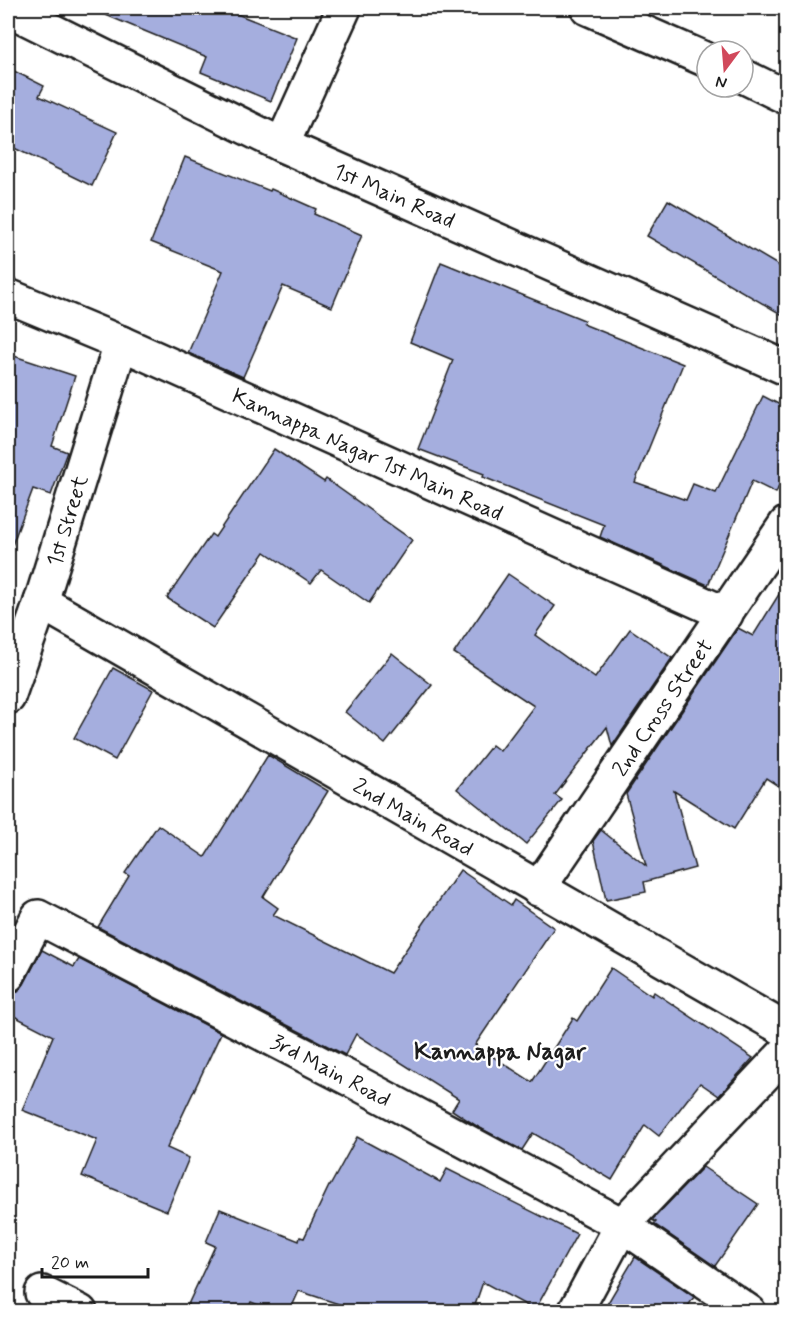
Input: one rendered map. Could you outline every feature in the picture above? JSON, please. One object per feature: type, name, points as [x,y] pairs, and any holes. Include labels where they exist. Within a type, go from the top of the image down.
[{"type":"street","points":[[282,145],[344,8]]},
{"type":"street","points":[[588,8],[695,55]]},
{"type":"street","name":"1st Main Road","points":[[8,9],[282,145],[786,368]]},
{"type":"street","points":[[755,82],[786,97]]},
{"type":"street","name":"Kannappa Nagar 1st Main Road","points":[[8,296],[121,343],[726,614]]},
{"type":"street","name":"1st Street","points":[[8,697],[41,602],[121,343]]},
{"type":"street","name":"2nd Cross Street","points":[[538,889],[786,524]]},
{"type":"street","name":"2nd Main Road","points":[[41,602],[786,1030]]},
{"type":"street","name":"3rd Main Road","points":[[8,975],[38,917],[622,1225],[749,1311]]},
{"type":"street","points":[[575,1311],[622,1225],[786,1052]]},
{"type":"street","points":[[42,1293],[80,1311]]},
{"type":"building","points":[[89,8],[222,8],[297,38],[271,101],[201,72],[207,57]]},
{"type":"building","points":[[8,68],[44,86],[39,96],[117,132],[92,186],[8,145]]},
{"type":"building","points":[[185,157],[270,191],[271,189],[316,209],[314,214],[362,235],[332,307],[283,286],[243,377],[188,353],[223,271],[151,242]]},
{"type":"building","points":[[668,200],[786,270],[786,317],[647,236]]},
{"type":"building","points":[[441,262],[584,320],[583,324],[683,364],[635,482],[686,500],[693,484],[716,493],[763,396],[786,408],[786,470],[776,493],[752,481],[708,585],[600,537],[604,525],[483,477],[484,474],[418,449],[453,360],[410,342]]},
{"type":"building","points":[[8,354],[75,376],[52,446],[67,452],[51,495],[33,489],[11,548],[8,547]]},
{"type":"building","points":[[274,449],[324,482],[326,479],[412,540],[369,603],[321,570],[311,583],[265,552],[213,628],[167,598],[211,534],[215,537]]},
{"type":"building","points":[[508,574],[555,606],[535,635],[595,678],[630,629],[672,658],[612,746],[607,727],[555,795],[562,800],[526,844],[457,789],[492,745],[500,751],[534,706],[454,653]]},
{"type":"building","points":[[786,583],[786,791],[766,778],[734,829],[674,791],[695,868],[644,882],[646,892],[606,900],[593,841],[601,830],[646,866],[626,794],[738,628],[753,636]]},
{"type":"building","points":[[392,653],[432,685],[385,744],[345,712]]},
{"type":"building","points":[[113,668],[153,690],[115,760],[74,738]]},
{"type":"building","points":[[268,755],[328,791],[263,897],[278,908],[273,915],[390,973],[460,870],[511,905],[514,900],[554,928],[475,1045],[532,1082],[573,1018],[577,1021],[611,968],[652,996],[654,992],[753,1058],[719,1096],[700,1083],[659,1136],[645,1125],[612,1180],[533,1133],[522,1150],[478,1127],[452,1110],[459,1099],[356,1034],[345,1055],[98,927],[129,876],[125,873],[158,825],[205,857]]},
{"type":"building","points":[[42,950],[74,967],[79,959],[221,1033],[167,1148],[189,1158],[167,1211],[82,1176],[97,1140],[22,1110],[53,1036],[8,1013],[8,994],[18,991],[24,984]]},
{"type":"building","points":[[357,1137],[440,1182],[447,1169],[577,1234],[535,1310],[483,1282],[473,1311],[360,1311],[299,1291],[290,1311],[273,1311],[251,1302],[247,1311],[185,1311],[215,1246],[206,1242],[220,1209],[299,1241],[300,1237],[304,1238],[329,1186]]},
{"type":"building","points":[[703,1167],[758,1204],[715,1266],[654,1224],[656,1222],[652,1220]]},
{"type":"building","points":[[635,1257],[694,1297],[685,1311],[603,1311]]},
{"type":"district","name":"Kannappa Nagar","points":[[500,1051]]}]
